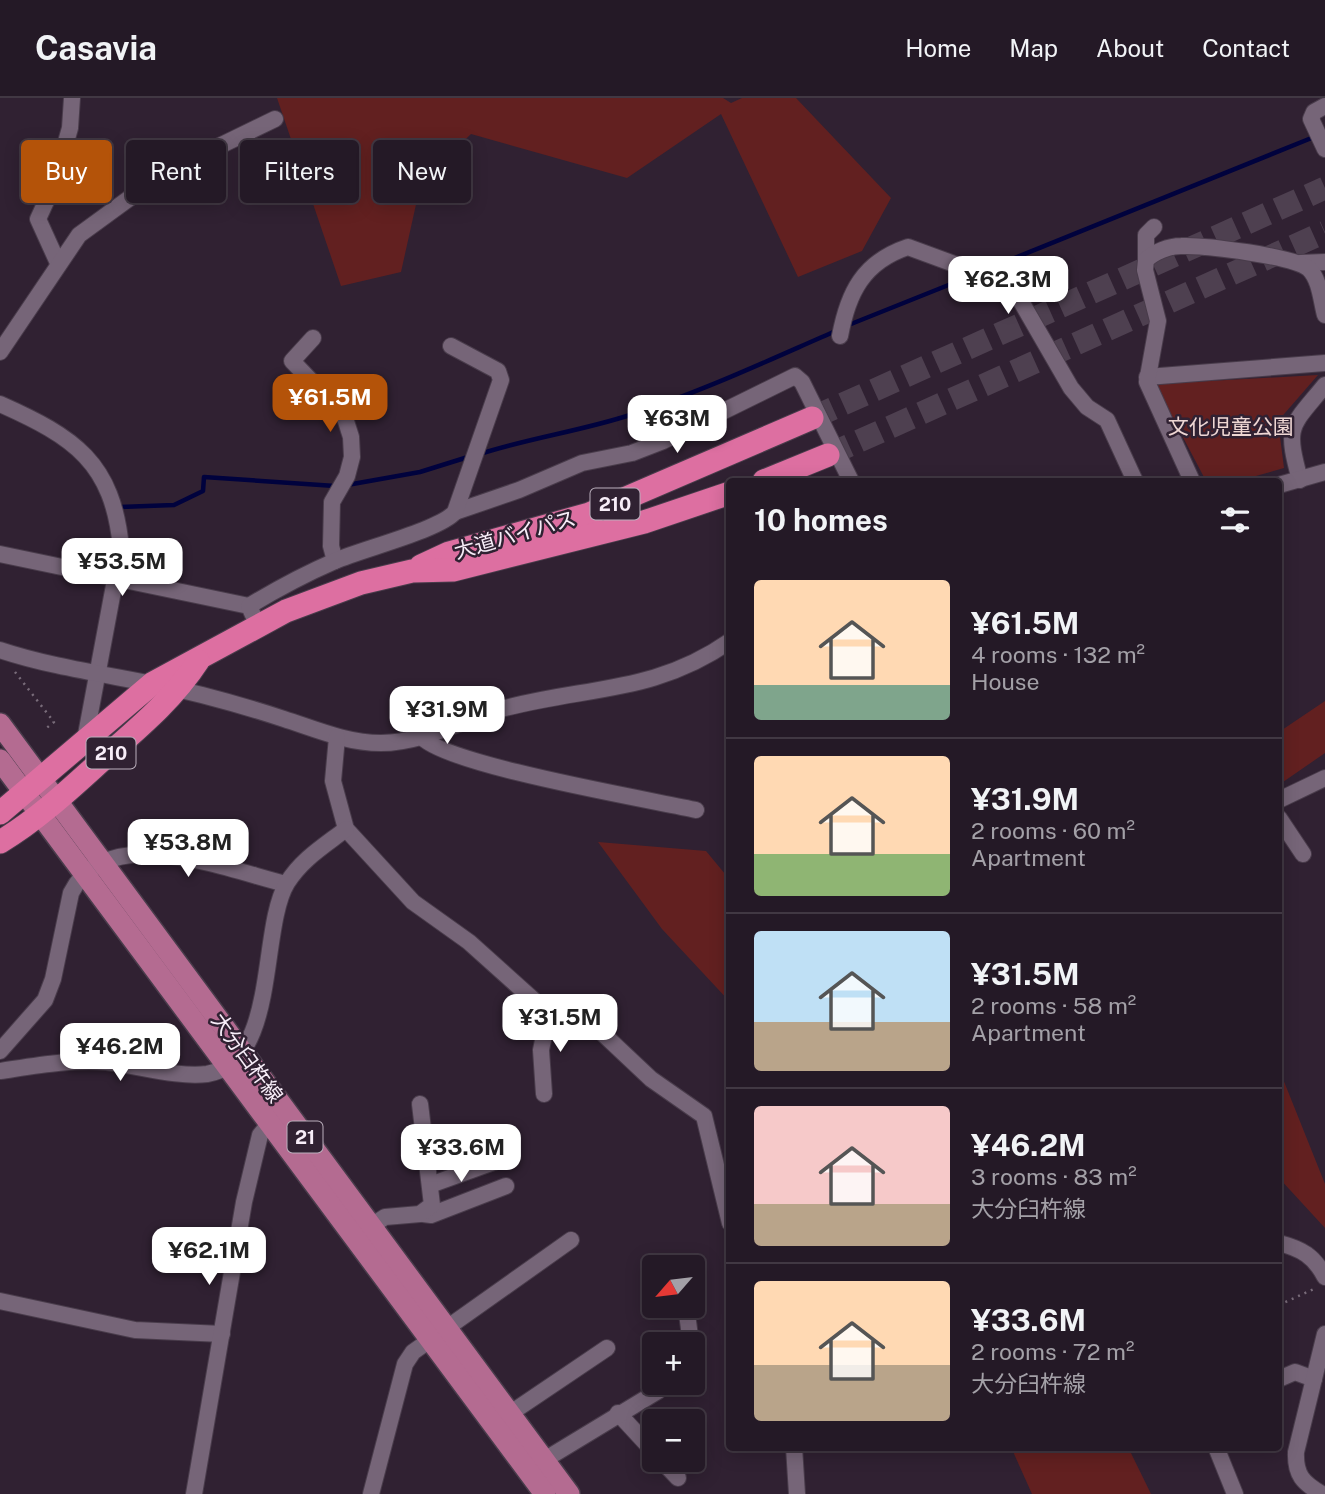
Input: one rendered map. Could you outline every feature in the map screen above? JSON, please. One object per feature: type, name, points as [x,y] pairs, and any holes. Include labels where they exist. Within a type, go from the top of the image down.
[{"type":"highway","name":"大道バイパス","points":[[0,813],[153,683],[200,658],[253,615],[412,571],[449,553],[589,514],[812,418]]},
{"type":"highway","points":[[771,478],[828,455]]},
{"type":"highway","name":"大道バイパス","points":[[412,571],[453,570],[644,522],[726,495]]},
{"type":"highway","name":"大道バイパス","points":[[0,842],[49,808],[180,690],[200,658]]},
{"type":"main road","name":"大分臼杵線","points":[[0,724],[33,787],[536,1465],[569,1494]]},
{"type":"main road","name":"大分臼杵線","points":[[0,760],[33,787]]},
{"type":"main road","name":"大分臼杵線","points":[[536,1465],[545,1494]]},
{"type":"street","points":[[58,263],[38,219],[54,184],[69,134],[72,98]]},
{"type":"street","points":[[1325,106],[1317,109],[1311,119],[1325,149]]},
{"type":"street","points":[[0,352],[74,240],[152,181],[275,119]]},
{"type":"street","points":[[1154,227],[1146,235],[1145,270],[1158,321],[1147,377],[1150,395],[1191,478]]},
{"type":"street","points":[[1146,260],[1156,253],[1181,246],[1224,249],[1300,263],[1325,262]]},
{"type":"street","points":[[839,336],[851,292],[862,277],[880,262],[908,247],[1006,283],[1015,290],[1071,388],[1087,407],[1107,420],[1134,478]]},
{"type":"street","points":[[1300,263],[1315,278],[1325,315]]},
{"type":"street","points":[[313,338],[292,361],[344,415],[351,437],[352,457],[346,476],[332,502],[331,546],[335,561]]},
{"type":"street","points":[[451,346],[498,371],[501,380],[455,512]]},
{"type":"street","points":[[1147,377],[1325,362]]},
{"type":"street","points":[[0,554],[114,578],[253,615],[282,586],[335,561],[443,522],[455,512],[519,490],[582,463],[632,453],[663,442],[795,376],[803,382],[849,478]]},
{"type":"street","points":[[1300,480],[1289,439],[1291,427],[1325,385]]},
{"type":"street","points":[[0,404],[54,429],[76,444],[94,466],[109,494],[118,522],[121,548],[96,671],[89,733],[85,740]]},
{"type":"street","points":[[1282,484],[1325,472]]},
{"type":"street","points":[[0,650],[153,683],[337,737],[380,743],[421,736],[500,709],[628,687],[658,678],[708,656],[726,644]]},
{"type":"street","points":[[421,736],[434,748],[497,769],[696,810]]},
{"type":"street","points":[[337,737],[333,781],[346,830],[413,902],[469,942],[549,1011],[600,1030],[651,1079],[704,1116],[726,1207]]},
{"type":"street","points":[[1282,799],[1325,778]]},
{"type":"street","points":[[1282,822],[1303,854]]},
{"type":"street","points":[[0,1071],[104,1062],[208,1074],[234,1058],[259,1012],[268,972],[273,925],[286,884],[305,858],[346,830]]},
{"type":"street","points":[[0,1051],[46,1000],[71,893],[94,869],[134,854],[163,853],[286,884]]},
{"type":"street","points":[[544,1094],[541,1050],[549,1011]]},
{"type":"street","points":[[420,1214],[432,1205],[421,1104]]},
{"type":"street","points":[[194,1494],[244,1202],[260,1135],[277,1116]]},
{"type":"street","points":[[430,1185],[505,1158]]},
{"type":"street","points":[[363,1231],[385,1217],[431,1215],[506,1186]]},
{"type":"street","points":[[371,1494],[405,1364],[413,1352],[572,1240]]},
{"type":"street","points":[[1282,1244],[1305,1251],[1318,1264],[1325,1277]]},
{"type":"street","points":[[0,1301],[135,1330],[222,1334]]},
{"type":"street","points":[[1322,1494],[1304,1483],[1295,1468],[1296,1452],[1325,1334]]},
{"type":"street","points":[[502,1419],[607,1348]]},
{"type":"street","points":[[1282,1374],[1295,1372],[1314,1379]]},
{"type":"street","points":[[536,1465],[651,1395]]},
{"type":"street","points":[[618,1413],[642,1439]]},
{"type":"street","points":[[794,1451],[797,1494]]},
{"type":"street","points":[[1218,1451],[1235,1494]]},
{"type":"street","points":[[672,1472],[678,1478]]},
{"type":"path","points":[[9,669],[17,672],[54,722],[44,730]]},
{"type":"path","points":[[1282,1304],[1325,1284]]},
{"type":"green space","points":[[277,98],[723,98],[731,103],[742,98],[796,98],[891,198],[862,251],[798,277],[721,114],[627,178],[471,134],[465,140],[373,140],[373,203],[416,203],[401,272],[341,286],[313,203],[359,203],[359,140],[291,140]]},
{"type":"green space","name":"文化児童公園","points":[[1318,375],[1278,421],[1284,468],[1249,478],[1204,478],[1155,384]]},
{"type":"green space","points":[[1325,701],[1325,753],[1283,782],[1282,788],[1282,730]]},
{"type":"green space","points":[[598,842],[706,851],[726,875],[726,998],[662,929]]},
{"type":"green space","points":[[1282,1076],[1325,1184],[1325,1228],[1282,1181]]},
{"type":"green space","points":[[1013,1451],[1130,1451],[1151,1494],[1032,1494]]},
{"type":"waterway","points":[[985,270],[1314,137]]},
{"type":"waterway","points":[[846,326],[971,276]]},
{"type":"waterway","points":[[480,454],[611,421],[656,406],[838,330]]},
{"type":"waterway","points":[[347,485],[420,472],[468,457]]},
{"type":"waterway","points":[[120,507],[174,505],[203,491],[204,477],[335,486]]},
{"type":"tunnel","points":[[812,418],[1325,188]]},
{"type":"tunnel","points":[[828,455],[1325,232]]}]
